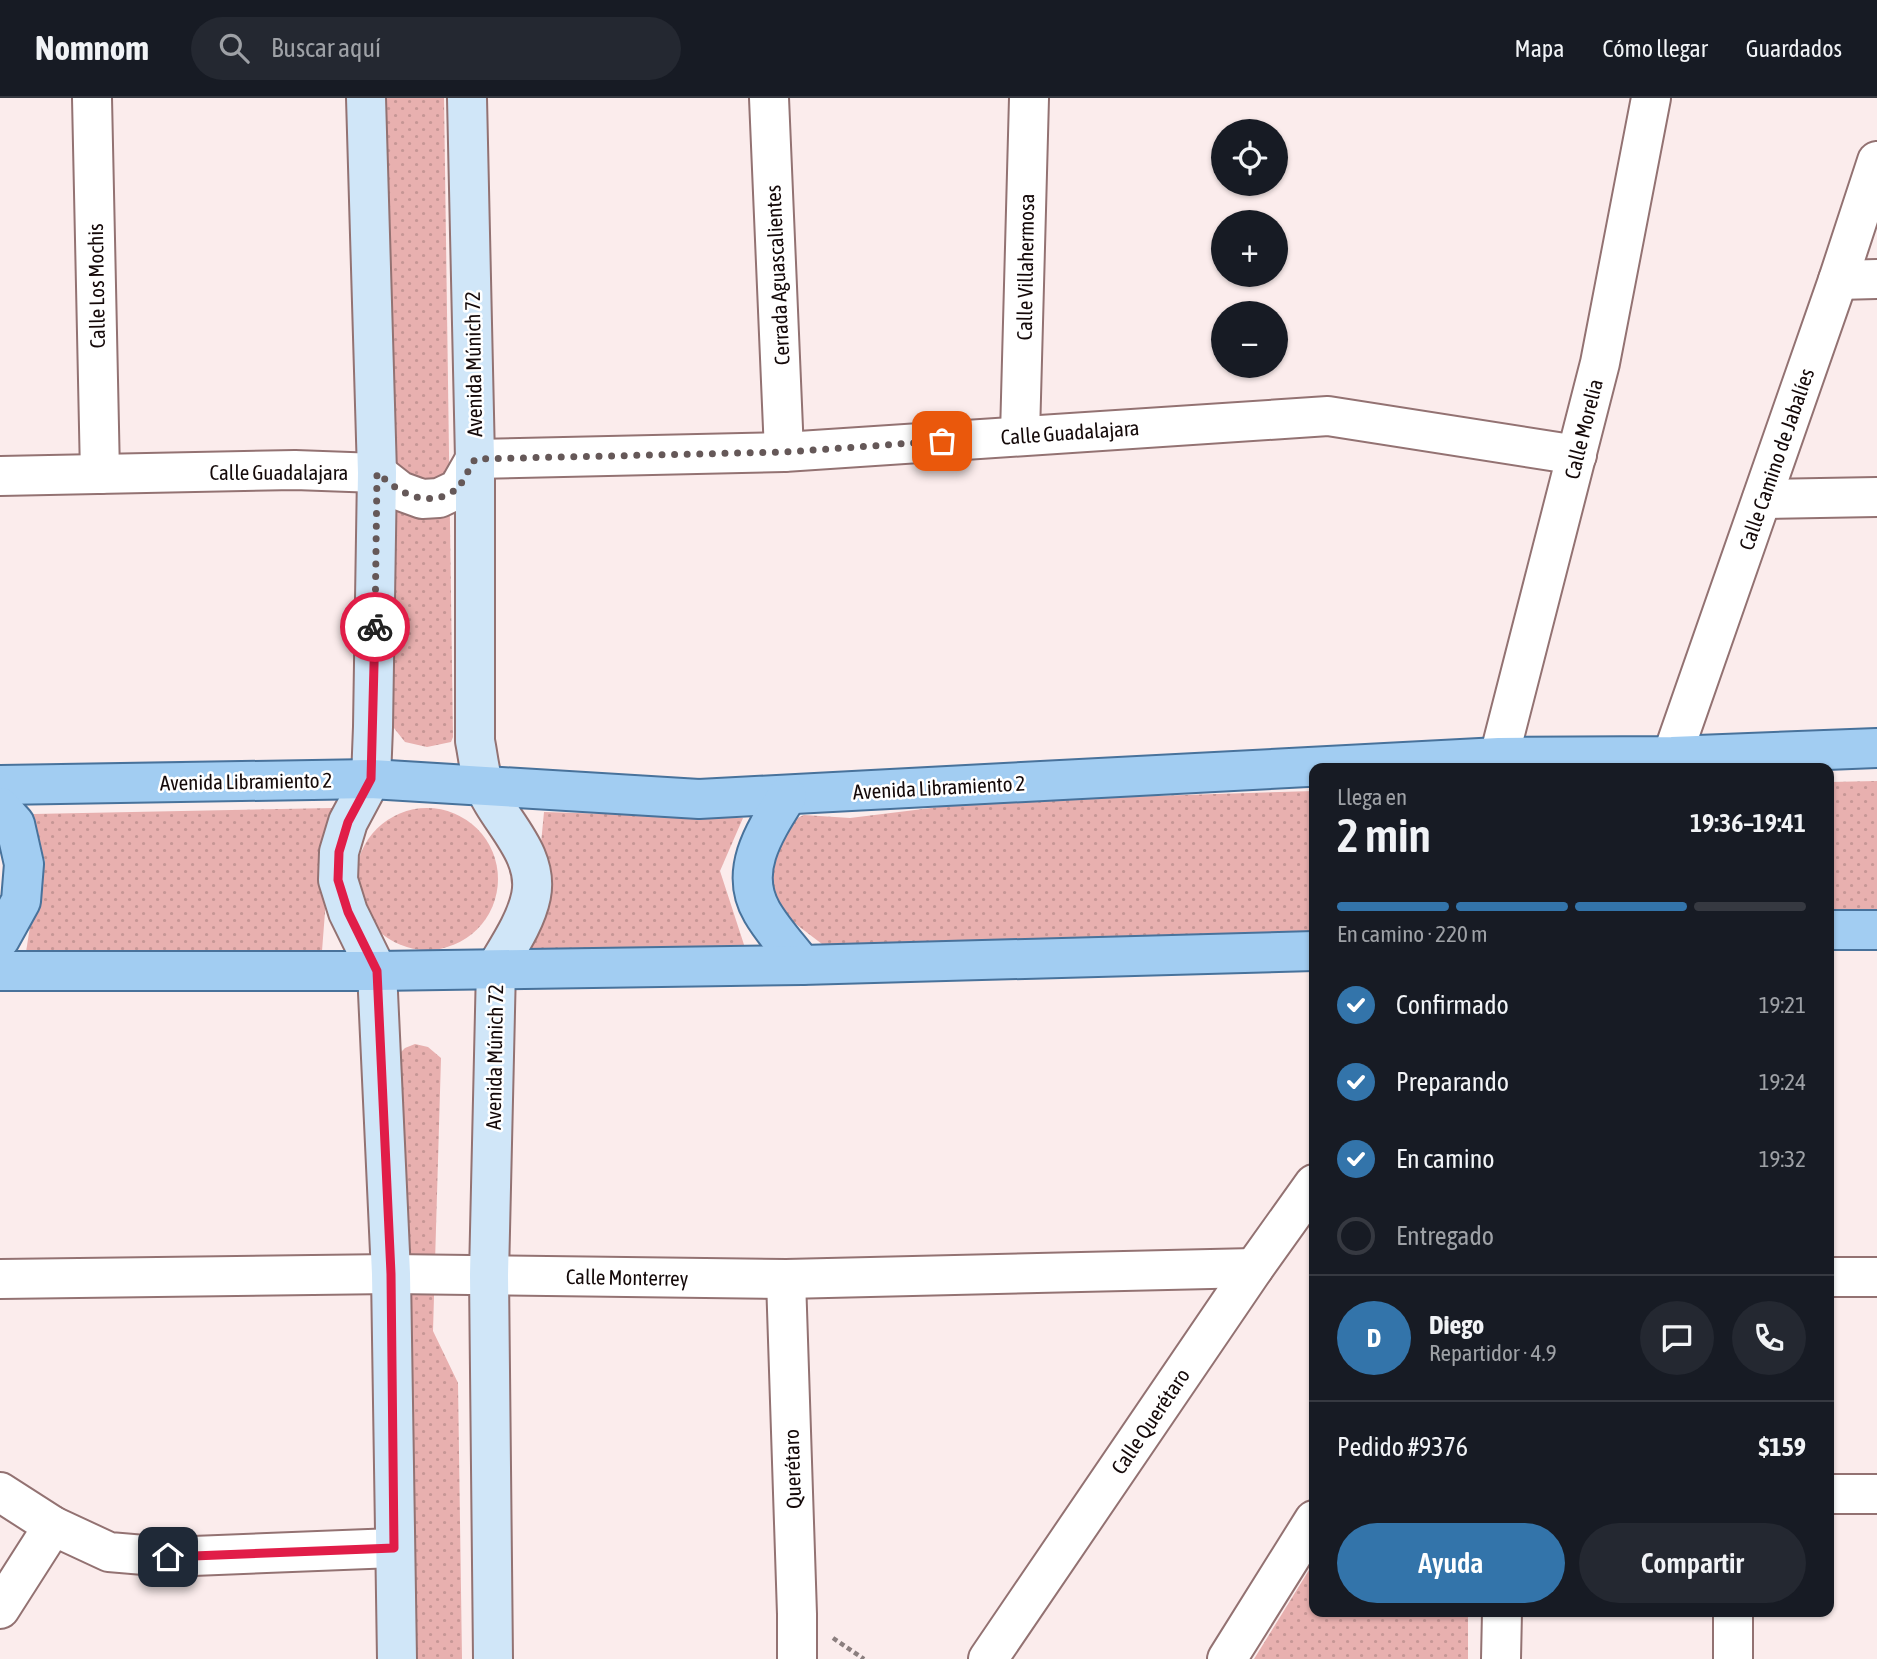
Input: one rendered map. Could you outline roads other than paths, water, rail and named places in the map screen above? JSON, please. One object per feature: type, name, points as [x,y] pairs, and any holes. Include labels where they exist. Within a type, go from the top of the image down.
[{"type":"main road","points":[[366,98],[377,473],[371,779],[348,822],[339,852],[338,880],[348,912],[377,971],[391,1274],[397,1659]]},
{"type":"main road","name":"Avenida Múnich 72","points":[[467,98],[475,459],[475,741],[484,785],[516,835],[529,864],[531,894],[516,932],[496,968],[489,1275],[494,1659]]},
{"type":"main road","name":"Avenida Libramiento 2","points":[[1389,763],[1499,757],[1672,756],[1877,748]]},
{"type":"main road","name":"Avenida Libramiento 2","points":[[0,785],[371,779],[699,799],[1309,767]]},
{"type":"main road","points":[[787,796],[767,827],[756,854],[751,884],[762,912],[802,965]]},
{"type":"main road","points":[[0,807],[15,824],[24,864],[21,901],[0,939]]},
{"type":"main road","points":[[1834,930],[1877,930]]},
{"type":"main road","points":[[0,971],[377,971],[802,965],[1309,951]]},
{"type":"street","name":"Calle Los Mochis","points":[[92,98],[100,474]]},
{"type":"street","name":"Cerrada Aguascalientes","points":[[769,98],[785,452]]},
{"type":"street","name":"Calle Villahermosa","points":[[1020,435],[1029,98]]},
{"type":"street","name":"Calle Morelia","points":[[1499,757],[1600,363],[1651,98]]},
{"type":"street","name":"Calle Camino de Jabalíes","points":[[1672,756],[1877,161]]},
{"type":"street","points":[[1838,280],[1877,279]]},
{"type":"street","name":"Calle Guadalajara","points":[[0,476],[295,470],[377,473],[400,491],[422,499],[439,498],[458,489],[475,459],[785,452],[1328,416],[1577,456]]},
{"type":"street","points":[[1762,499],[1877,497]]},
{"type":"street","name":"Calle Querétaro","points":[[988,1659],[1309,1191]]},
{"type":"street","name":"Calle Monterrey","points":[[0,1279],[391,1274],[786,1279],[1254,1268]]},
{"type":"street","points":[[1834,1277],[1877,1278]]},
{"type":"street","name":"Querétaro","points":[[786,1279],[797,1659]]},
{"type":"street","points":[[0,1492],[52,1526],[108,1552],[168,1557],[394,1548]]},
{"type":"street","points":[[1834,1494],[1877,1494]]},
{"type":"street","points":[[0,1609],[52,1526]]},
{"type":"street","points":[[1227,1659],[1309,1528]]},
{"type":"street","points":[[1501,1659],[1502,1617]]},
{"type":"street","points":[[1732,1659],[1733,1617]]}]
